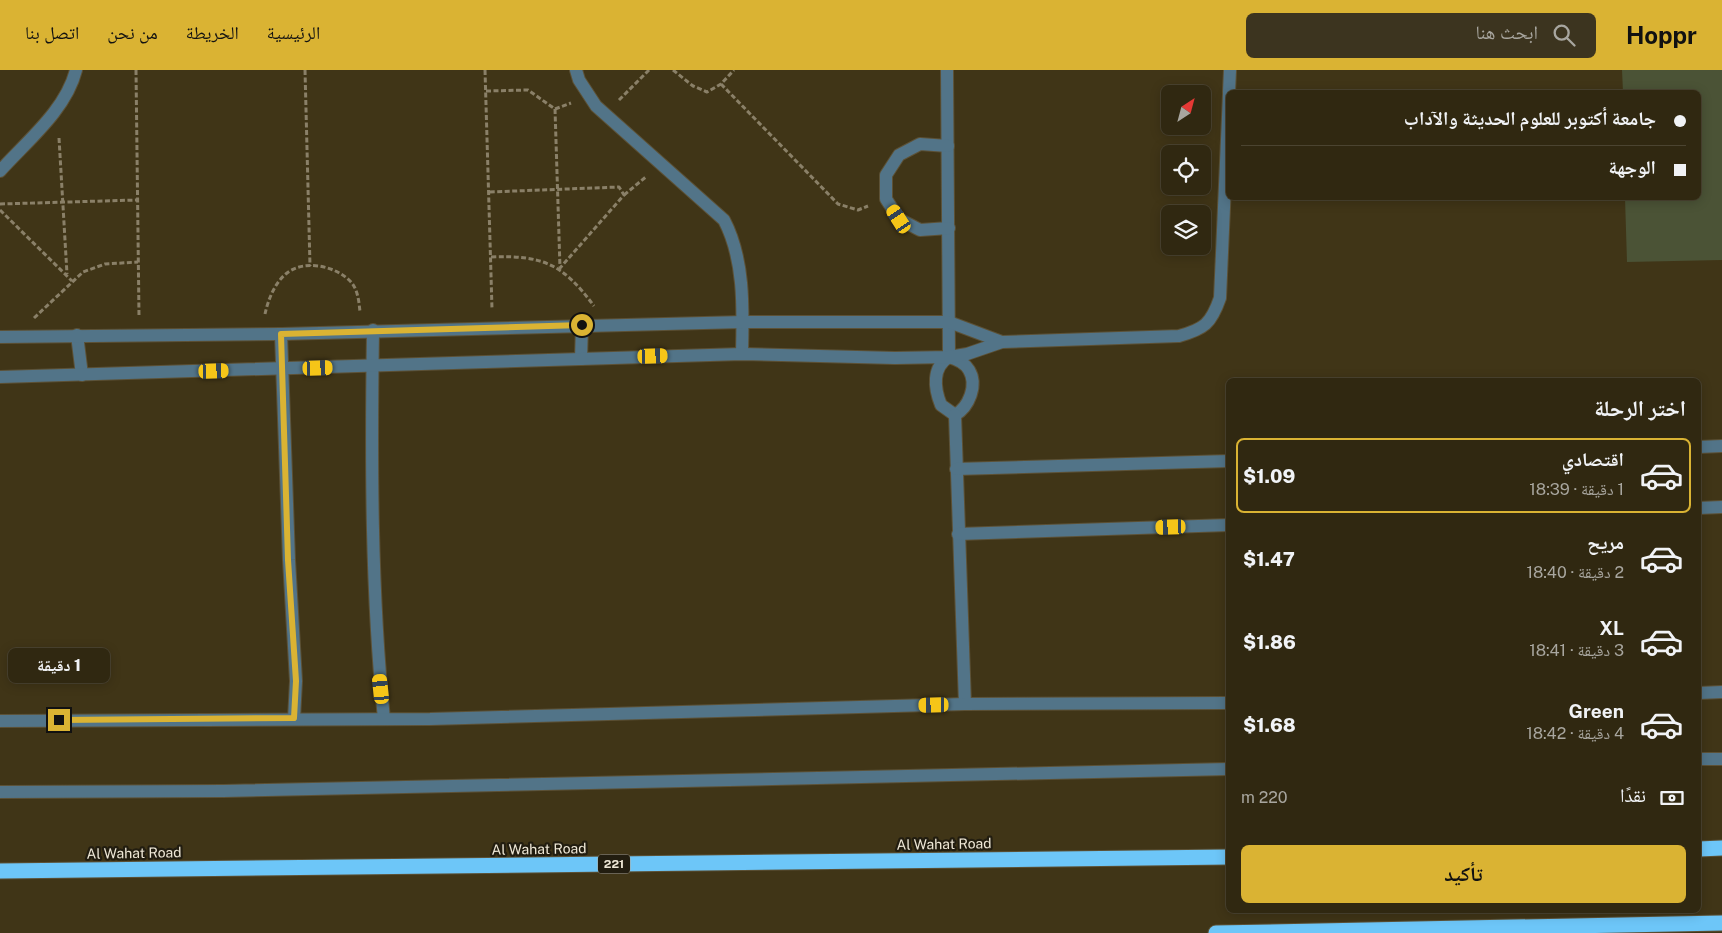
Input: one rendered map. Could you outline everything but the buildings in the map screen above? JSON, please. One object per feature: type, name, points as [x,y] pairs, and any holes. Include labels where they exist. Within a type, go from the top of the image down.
[{"type":"highway","points":[[1701,849],[1722,848]]},
{"type":"highway","name":"Al Wahat Road","points":[[0,871],[1226,857]]},
{"type":"highway","points":[[1216,933],[1636,930],[1722,923]]},
{"type":"street","points":[[0,171],[57,108],[70,88],[76,70]]},
{"type":"street","points":[[576,70],[596,106],[724,220],[733,237],[738,254],[743,322],[742,354]]},
{"type":"street","points":[[947,70],[949,357]]},
{"type":"street","points":[[1229,90],[1230,70]]},
{"type":"street","points":[[948,146],[920,144],[899,155],[886,175],[886,199],[899,219],[920,230],[949,228]]},
{"type":"street","points":[[0,377],[372,367],[742,354],[895,358],[949,357],[968,354],[1002,342],[1178,336],[1201,330],[1210,320],[1216,309],[1222,286],[1226,176]]},
{"type":"street","points":[[0,337],[140,334],[281,334],[367,330],[743,322],[949,322],[967,327],[1002,342]]},
{"type":"street","points":[[581,359],[582,325]]},
{"type":"street","points":[[367,330],[372,367],[377,615],[384,719]]},
{"type":"street","points":[[281,334],[281,369],[296,681],[294,718]]},
{"type":"street","points":[[77,335],[82,375]]},
{"type":"street","points":[[949,357],[939,365],[936,378],[941,405],[955,415]]},
{"type":"street","points":[[949,357],[966,366],[970,371],[971,377],[969,403],[963,411],[955,415]]},
{"type":"street","points":[[955,415],[964,704]]},
{"type":"street","points":[[1701,447],[1722,446]]},
{"type":"street","points":[[956,469],[1226,462]]},
{"type":"street","points":[[1701,508],[1722,507]]},
{"type":"street","points":[[958,534],[1226,525]]},
{"type":"street","points":[[1701,693],[1722,692]]},
{"type":"street","points":[[0,721],[384,719],[964,704],[1226,703]]},
{"type":"street","points":[[1701,759],[1722,759]]},
{"type":"street","points":[[0,792],[223,791],[1226,769]]},
{"type":"path","points":[[136,70],[140,334]]},
{"type":"path","points":[[305,70],[310,266]]},
{"type":"path","points":[[485,70],[493,327]]},
{"type":"path","points":[[606,114],[649,70]]},
{"type":"path","points":[[673,70],[693,86],[707,92],[721,84],[734,70]]},
{"type":"path","points":[[721,84],[838,204],[858,210],[886,199]]},
{"type":"path","points":[[486,91],[528,90],[555,109],[560,268]]},
{"type":"path","points":[[57,108],[65,202],[67,274]]},
{"type":"path","points":[[560,268],[624,195],[661,164]]},
{"type":"path","points":[[489,192],[619,187],[624,195]]},
{"type":"path","points":[[0,204],[137,200]]},
{"type":"path","points":[[0,210],[72,281]]},
{"type":"path","points":[[491,257],[519,256],[560,268],[577,283],[596,308],[598,325]]},
{"type":"path","points":[[27,336],[35,314],[84,272],[105,264],[138,262]]},
{"type":"path","points":[[261,334],[265,311],[273,290],[286,273],[300,267],[310,266],[321,266],[338,273],[352,283],[358,294],[367,330]]},
{"type":"green space","points":[[1622,70],[1722,70],[1722,260],[1627,262],[1625,200],[1701,200],[1701,90],[1623,90]]},
{"type":"route","points":[[59,720],[294,718],[296,681],[288,560],[281,334],[582,325]]}]
